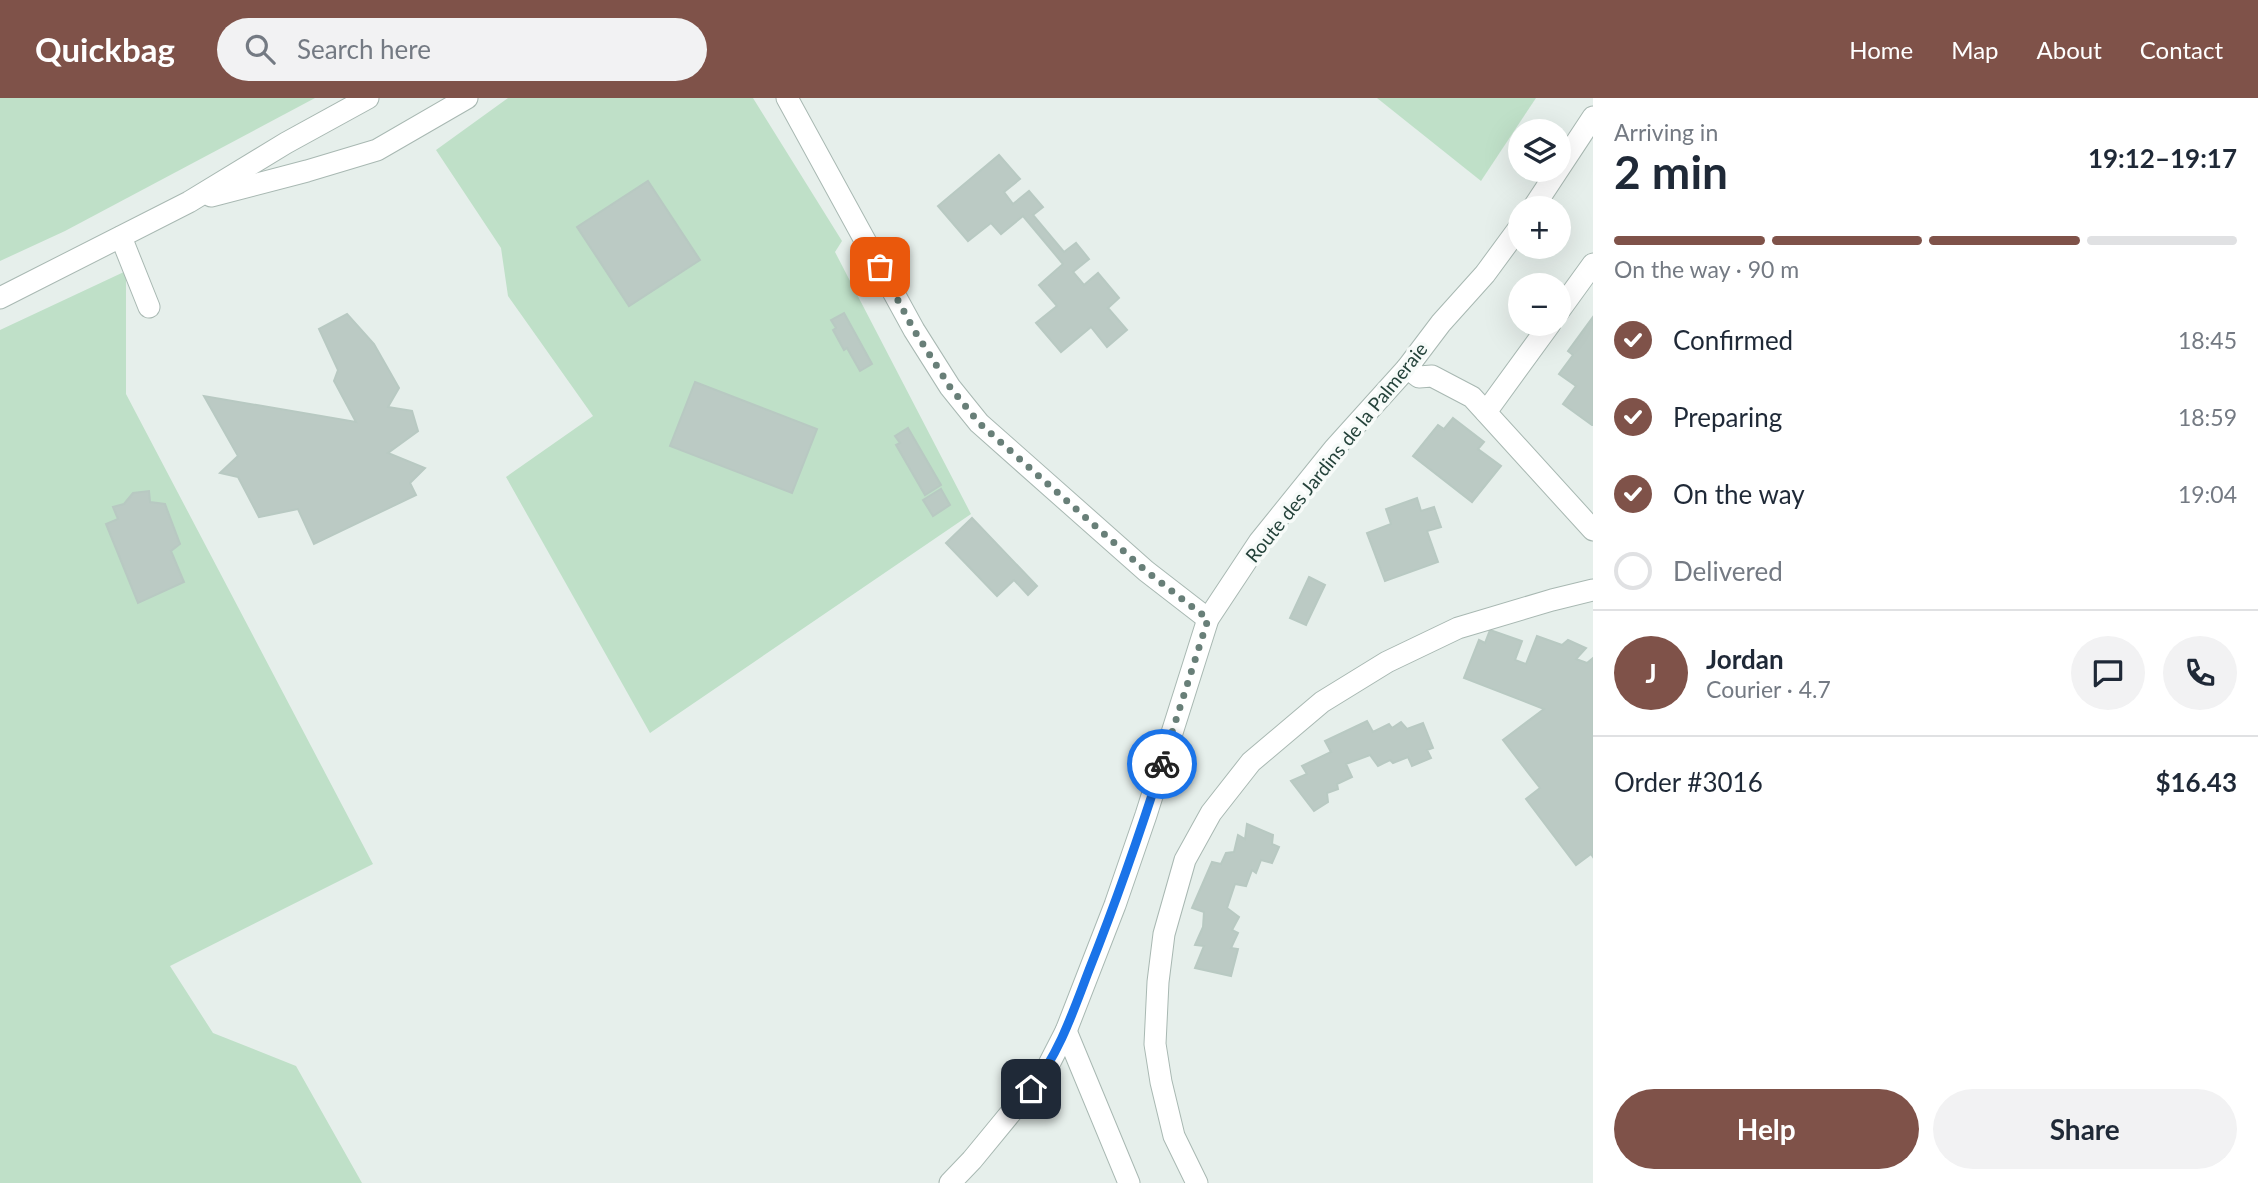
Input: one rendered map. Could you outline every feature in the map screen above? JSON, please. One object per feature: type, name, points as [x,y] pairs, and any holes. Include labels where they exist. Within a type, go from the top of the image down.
[{"type":"street","points":[[0,298],[189,202],[286,143],[369,98]]},
{"type":"street","points":[[189,202],[377,150],[467,98]]},
{"type":"street","points":[[788,98],[914,330],[950,387],[979,423],[1146,571],[1208,619]]},
{"type":"street","points":[[1541,196],[1593,117]]},
{"type":"street","points":[[121,237],[149,307]]},
{"type":"street","name":"Route des Jardins de la Palmeraie","points":[[950,1183],[1046,1070],[1066,1031],[1120,892],[1208,619],[1259,542],[1334,449],[1407,368],[1508,243]]},
{"type":"street","points":[[1571,294],[1593,264]]},
{"type":"street","points":[[1486,412],[1541,336]]},
{"type":"street","points":[[1407,368],[1419,377],[1432,376],[1472,397],[1593,530]]},
{"type":"street","points":[[1197,1183],[1174,1136],[1155,1044],[1164,934],[1185,860],[1211,813],[1251,762],[1322,702],[1387,662],[1458,628],[1593,590]]},
{"type":"street","points":[[1066,1031],[1129,1183]]},
{"type":"green space","points":[[0,98],[315,98],[65,231],[0,261]]},
{"type":"green space","points":[[508,98],[753,98],[842,241],[835,252],[971,514],[650,733],[506,477],[593,416],[508,296],[501,248],[436,150]]},
{"type":"green space","points":[[1377,98],[1536,98],[1522,119],[1508,119],[1508,140],[1481,181]]},
{"type":"green space","points":[[126,271],[126,394],[373,864],[170,966],[213,1033],[296,1066],[362,1183],[0,1183],[0,330]]},
{"type":"building","points":[[999,155],[1020,179],[1004,192],[1013,204],[1029,191],[1043,207],[1033,215],[1064,252],[1076,243],[1089,259],[1073,272],[1084,285],[1098,273],[1119,298],[1108,308],[1127,330],[1107,347],[1091,327],[1061,352],[1036,323],[1057,306],[1039,285],[1063,264],[1023,216],[1001,234],[991,223],[968,241],[938,206]]},
{"type":"building","points":[[648,181],[700,260],[629,306],[577,227]]},
{"type":"building","points":[[844,313],[872,364],[860,371],[833,330],[836,328],[831,320]]},
{"type":"building","points":[[347,314],[374,344],[399,388],[388,407],[412,411],[418,431],[388,453],[425,468],[410,483],[416,495],[314,544],[298,509],[259,517],[238,477],[220,473],[238,456],[204,396],[356,422],[334,381],[338,370],[319,329]]},
{"type":"building","points":[[1593,317],[1592,425],[1563,404],[1576,386],[1559,374],[1573,355],[1568,351]]},
{"type":"building","points":[[695,382],[817,429],[792,493],[670,446]]},
{"type":"building","points":[[1453,418],[1484,442],[1478,449],[1501,466],[1472,502],[1413,456],[1438,425],[1444,429]]},
{"type":"building","points":[[908,428],[941,485],[925,495],[896,445],[900,443],[895,436]]},
{"type":"building","points":[[941,489],[950,505],[933,516],[923,500]]},
{"type":"building","points":[[149,491],[150,502],[165,504],[180,544],[171,551],[184,582],[138,603],[106,524],[118,519],[113,507],[124,504],[133,493]]},
{"type":"building","points":[[1417,498],[1421,511],[1434,507],[1441,527],[1427,531],[1438,562],[1385,581],[1367,533],[1391,524],[1386,509]]},
{"type":"building","points":[[972,518],[1037,586],[1028,595],[1014,580],[997,596],[946,543]]},
{"type":"building","points":[[1309,577],[1325,585],[1306,625],[1290,618]]},
{"type":"building","points":[[1490,630],[1522,641],[1515,660],[1526,664],[1537,636],[1562,645],[1568,640],[1586,648],[1576,659],[1587,663],[1593,658],[1593,857],[1591,854],[1576,865],[1526,799],[1540,788],[1503,740],[1544,709],[1464,678],[1479,640],[1485,643]]},
{"type":"building","points":[[1367,721],[1373,732],[1389,724],[1392,728],[1401,722],[1407,729],[1423,723],[1433,748],[1427,750],[1431,758],[1412,766],[1408,757],[1393,763],[1390,760],[1378,766],[1370,755],[1346,764],[1352,777],[1337,784],[1338,789],[1327,793],[1328,802],[1314,811],[1291,781],[1307,774],[1302,766],[1331,752],[1325,741]]},
{"type":"building","points":[[1247,824],[1273,835],[1272,844],[1279,847],[1272,863],[1261,860],[1256,873],[1252,870],[1246,886],[1235,884],[1227,908],[1239,917],[1232,930],[1238,933],[1231,948],[1238,949],[1231,976],[1195,968],[1204,946],[1195,945],[1203,927],[1204,912],[1192,908],[1212,862],[1221,864],[1226,853],[1234,852],[1238,835],[1245,839]]},
{"type":"way so far","points":[[880,267],[914,330],[950,387],[979,423],[1146,571],[1208,619],[1162,764]]},
{"type":"route","points":[[1031,1089],[1046,1070],[1066,1031],[1115,905],[1162,764]]}]
